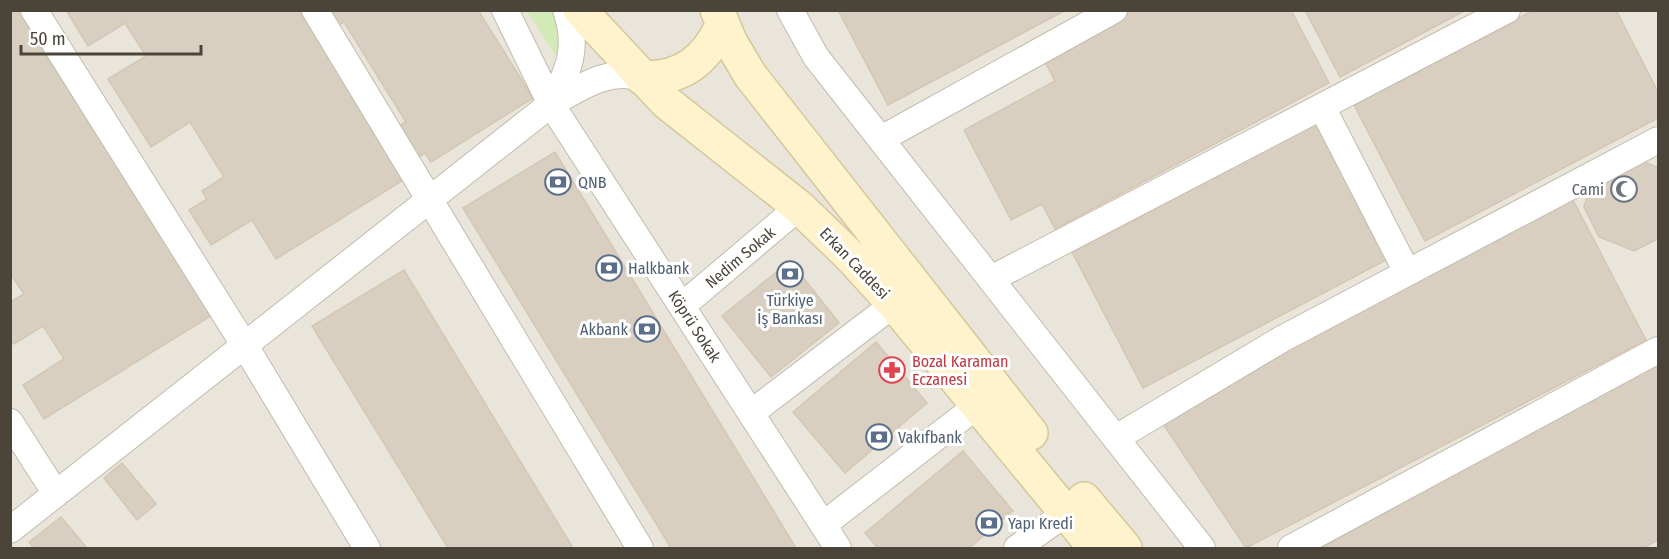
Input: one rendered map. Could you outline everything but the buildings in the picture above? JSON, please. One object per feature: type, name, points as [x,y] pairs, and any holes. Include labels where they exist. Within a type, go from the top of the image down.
[{"type":"main road","name":"Erkan Caddesi","points":[[580,10],[666,102],[799,207],[835,241],[894,304],[1095,549]]},
{"type":"main road","name":"Erkan Caddesi","points":[[724,16],[738,58],[750,75],[1011,409],[1125,549]]},
{"type":"main road","points":[[642,78],[668,76],[690,66],[708,50],[724,16]]},
{"type":"street","points":[[34,10],[245,346],[367,549]]},
{"type":"street","points":[[315,10],[640,549]]},
{"type":"street","name":"Köprü Sokak","points":[[505,10],[551,104],[838,549]]},
{"type":"street","points":[[551,104],[566,72],[572,51],[572,36],[566,10]]},
{"type":"street","points":[[790,10],[816,57],[1202,549]]},
{"type":"street","points":[[881,139],[1113,10]]},
{"type":"street","points":[[991,279],[1507,10]]},
{"type":"street","points":[[10,530],[551,104],[611,75],[630,74],[642,78]]},
{"type":"street","points":[[1322,107],[1407,272]]},
{"type":"street","points":[[1116,438],[1282,339],[1659,140]]},
{"type":"street","name":"Nedim Sokak","points":[[682,306],[799,207]]},
{"type":"street","points":[[751,413],[894,304]]},
{"type":"street","points":[[1291,549],[1659,350]]},
{"type":"street","points":[[823,525],[978,405]]},
{"type":"street","points":[[10,422],[56,494]]},
{"type":"street","points":[[1017,549],[1066,513]]},
{"type":"shaded area","points":[[11,11],[1658,11],[1658,548],[11,548]]},
{"type":"green space","points":[[527,11],[594,11],[590,31],[556,56]]},
{"type":"place","name":"QNB","points":[[558,182]]},
{"type":"place","name":"Cami","points":[[1624,189]]},
{"type":"place","name":"Halkbank","points":[[609,268]]},
{"type":"place","name":"Türkiye İş Bankası","points":[[790,274]]},
{"type":"place","name":"Akbank","points":[[647,329]]},
{"type":"place","name":"Bozal Karaman Eczanesi","points":[[892,370]]},
{"type":"place","name":"Vakıfbank","points":[[879,437]]},
{"type":"place","name":"Yapı Kredi","points":[[989,523]]}]
